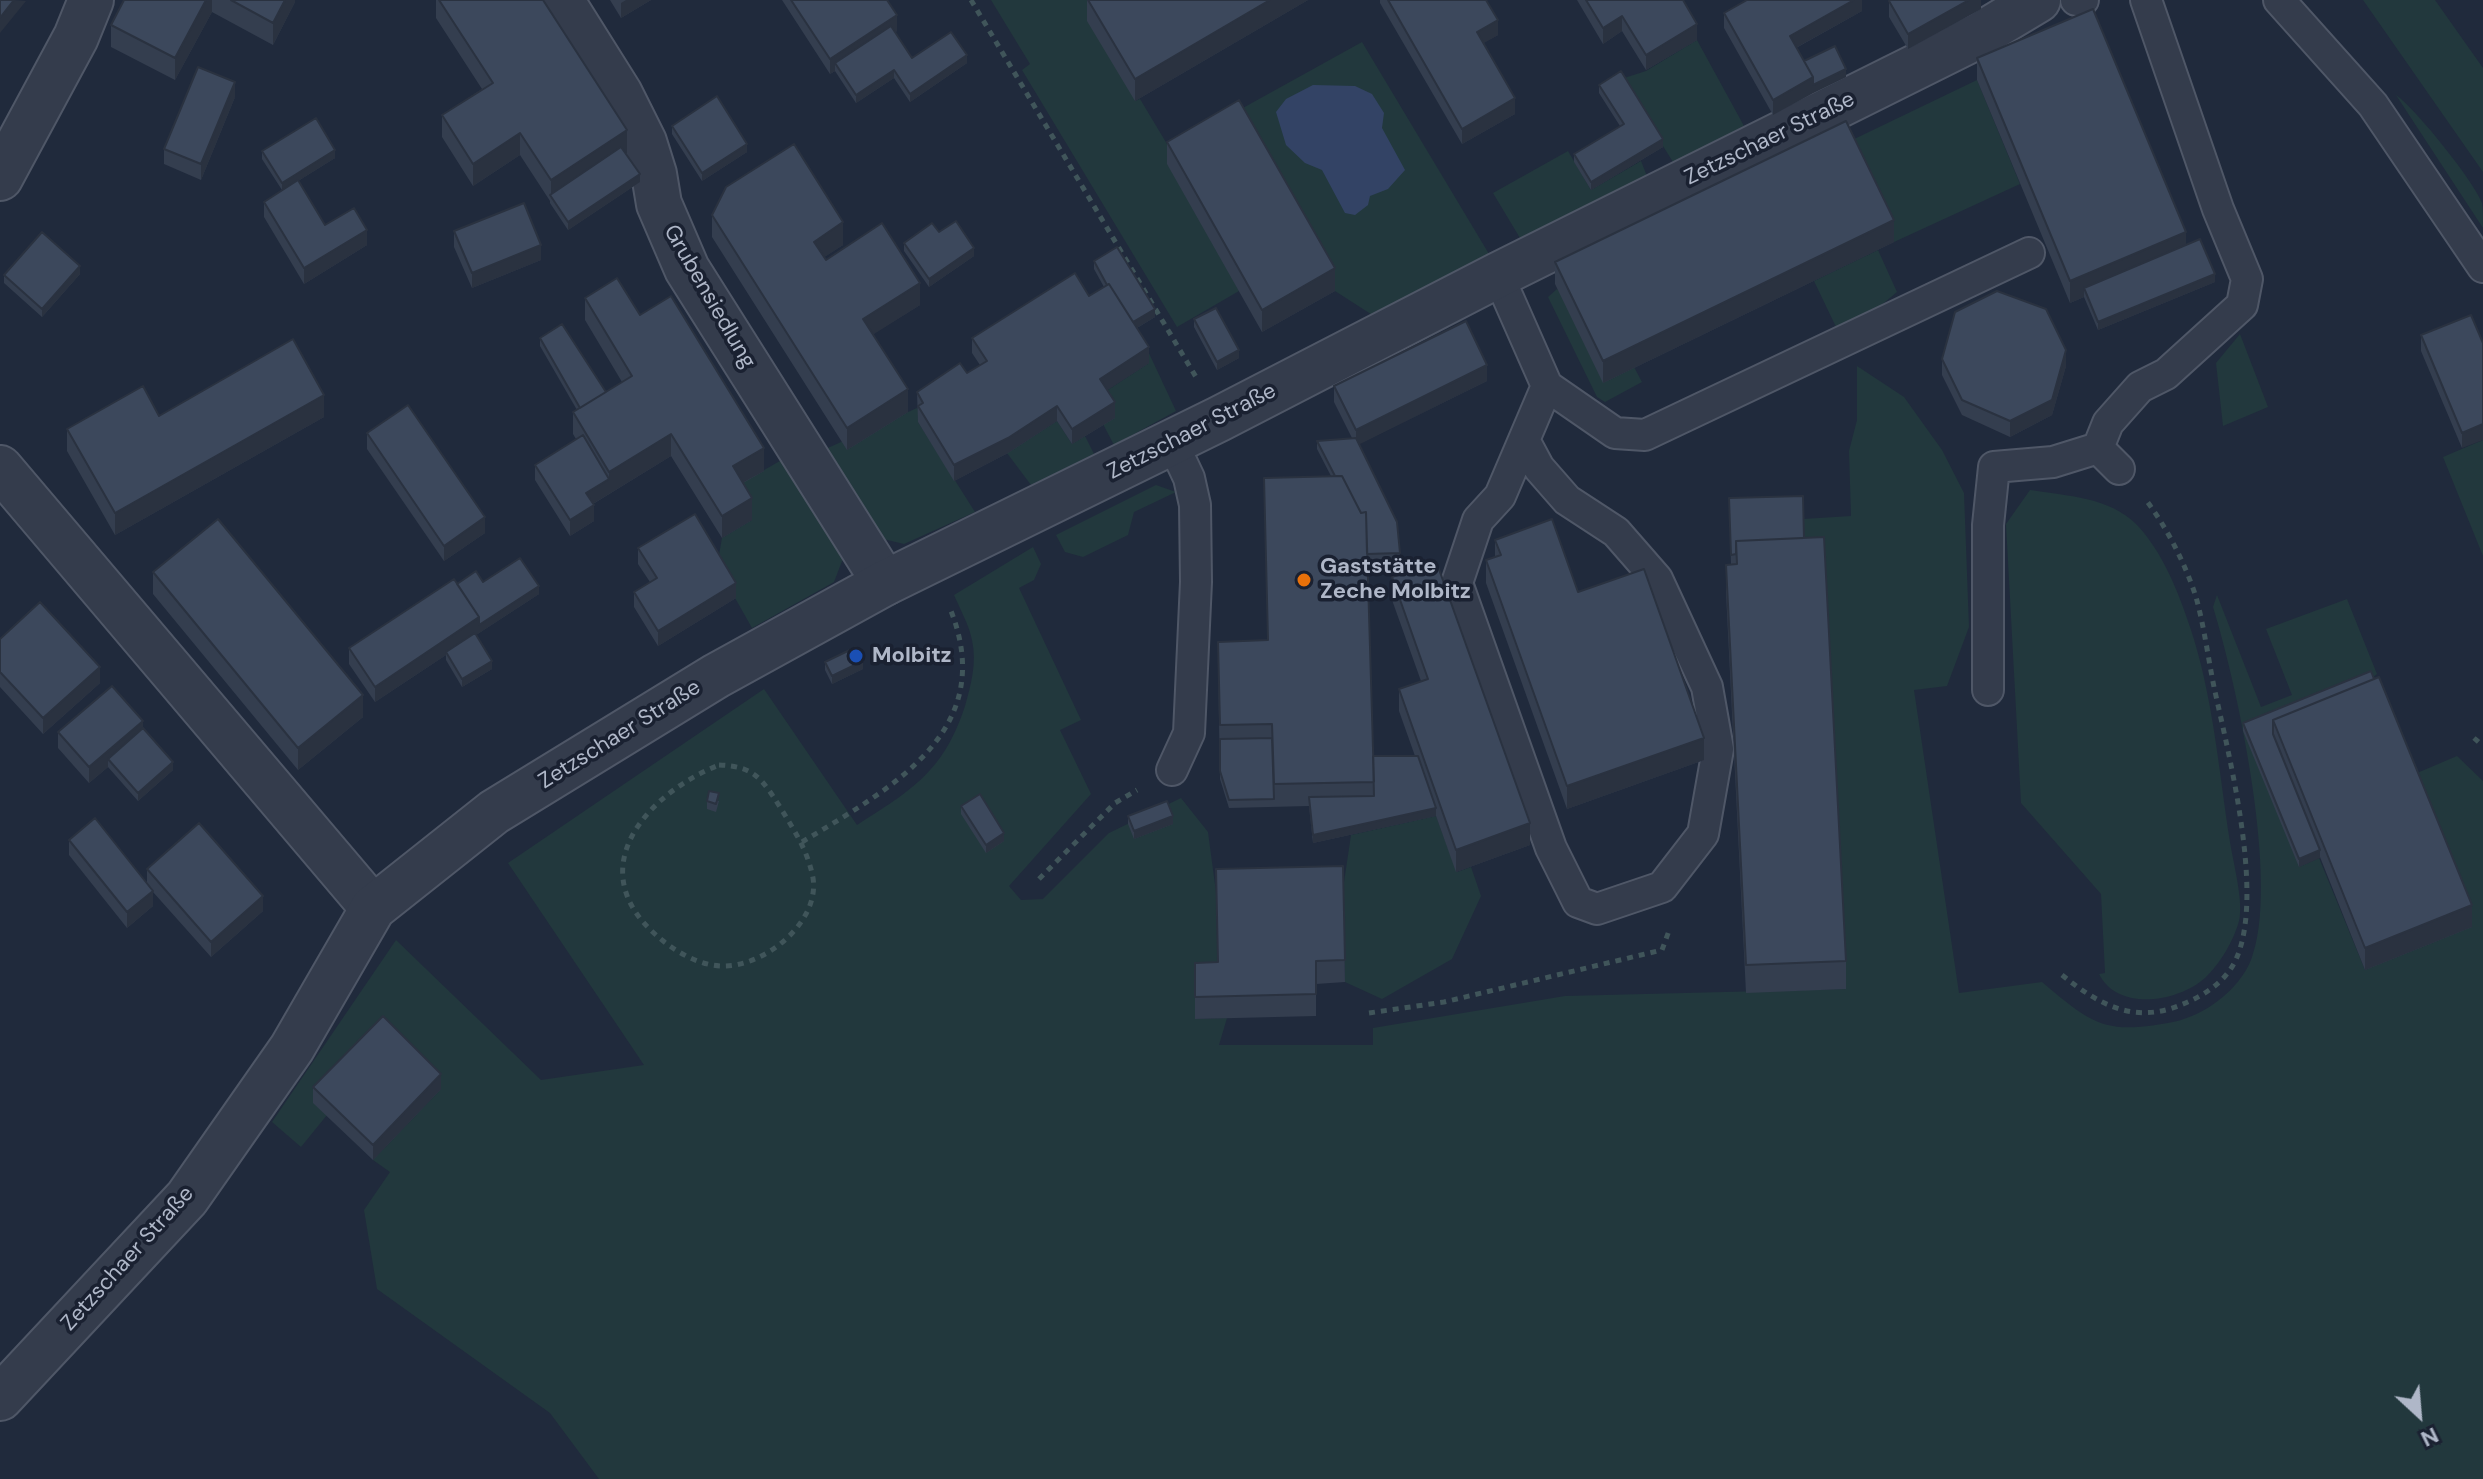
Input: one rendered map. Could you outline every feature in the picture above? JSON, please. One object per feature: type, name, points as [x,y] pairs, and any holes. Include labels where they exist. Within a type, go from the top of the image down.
[{"type":"street","points":[[0,178],[76,37],[91,0]]},
{"type":"street","name":"Grubensiedlung","points":[[561,0],[620,94],[644,142],[659,204],[687,269],[885,583]]},
{"type":"street","name":"Zetzschaer Straße","points":[[0,1398],[187,1198],[292,1048],[373,908],[494,812],[716,676],[885,583],[1219,419],[1498,275],[1978,36],[2038,0]]},
{"type":"street","points":[[0,468],[373,908]]},
{"type":"lane","points":[[2076,0],[2083,0]]},
{"type":"lane","points":[[1988,690],[1988,525],[1994,467],[2108,458],[2108,423],[2140,387],[2166,374],[2242,305],[2247,279],[2218,209],[2146,0]]},
{"type":"lane","points":[[2279,0],[2373,105],[2483,267]]},
{"type":"lane","points":[[1498,275],[1547,386],[1615,433],[1645,435],[2029,253]]},
{"type":"lane","points":[[1524,440],[1539,468],[1567,500],[1616,532],[1657,579],[1707,687],[1718,749],[1703,834],[1662,887],[1597,909],[1578,902],[1551,848],[1457,583],[1478,520],[1500,496],[1547,386]]},
{"type":"lane","points":[[1172,442],[1189,478],[1195,505],[1196,582],[1189,733],[1172,770]]},
{"type":"path","points":[[971,0],[1176,339],[1219,419]]},
{"type":"path","points":[[2062,975],[2095,1001],[2113,1009],[2141,1014],[2168,1010],[2199,998],[2222,980],[2236,962],[2247,920],[2245,871],[2230,760],[2195,596],[2165,525],[2108,458]]},
{"type":"path","points":[[802,842],[887,788],[923,759],[951,723],[960,697],[963,665],[958,627],[927,562]]},
{"type":"path","points":[[2474,738],[2483,746]]},
{"type":"path","points":[[719,765],[742,766],[756,775],[802,842],[813,882],[805,919],[777,946],[754,959],[722,966],[695,960],[668,946],[649,929],[632,903],[623,874],[624,846],[662,797],[699,773],[719,765]]},
{"type":"path","points":[[1039,879],[1115,803],[1172,770]]},
{"type":"path","points":[[1369,1013],[1444,1002],[1662,950],[1671,930],[1662,887]]},
{"type":"green space","points":[[991,0],[1123,0],[1135,101],[1140,99],[1176,159],[1239,291],[1177,327],[1022,70],[1030,64]]},
{"type":"green space","points":[[2363,0],[2435,0],[2483,68],[2483,172]]},
{"type":"green space","points":[[1697,40],[1744,126],[1673,162],[1621,79],[1646,71]]},
{"type":"green space","points":[[1362,42],[1492,259],[1377,318],[1335,291],[1232,114]]},
{"type":"green space","points":[[1977,80],[2020,184],[1894,242],[1846,143]]},
{"type":"green space","points":[[2396,95],[2429,129],[2468,179],[2482,203],[2483,228]]},
{"type":"green space","points":[[1568,151],[1591,190],[1641,161],[1647,176],[1523,243],[1493,193]]},
{"type":"green space","points":[[1878,250],[1897,292],[1861,322],[1837,329],[1814,281]]},
{"type":"green space","points":[[1557,289],[1634,367],[1642,382],[1605,402],[1597,397],[1548,297]]},
{"type":"green space","points":[[2240,334],[2268,407],[2223,426],[2216,363]]},
{"type":"green space","points":[[1147,349],[1176,411],[1114,445],[1103,424],[1100,395],[1149,363]]},
{"type":"green space","points":[[1857,366],[1904,397],[1942,450],[1964,493],[1969,627],[1947,686],[1914,690],[1959,993],[2042,982],[2088,1017],[2101,1023],[2131,1027],[2173,1022],[2197,1014],[2219,1000],[2238,982],[2251,960],[2259,926],[2261,884],[2252,785],[2233,685],[2213,607],[2217,595],[2261,707],[2292,695],[2266,629],[2347,599],[2377,674],[2371,679],[2299,867],[2319,858],[2365,970],[2410,776],[2457,756],[2483,781],[2483,1479],[599,1479],[550,1413],[377,1289],[364,1210],[390,1172],[373,1160],[441,1089],[327,1115],[301,1147],[272,1122],[396,940],[541,1080],[644,1065],[508,863],[764,689],[857,825],[924,777],[957,728],[973,674],[974,657],[971,634],[954,595],[1033,547],[1041,564],[1034,580],[1019,588],[1081,720],[1060,730],[1091,794],[1009,886],[1021,900],[1043,899],[1109,833],[1181,798],[1208,832],[1216,892],[1218,985],[1195,1019],[1227,1018],[1219,1045],[1373,1045],[1373,1028],[1565,996],[1845,989],[1803,519],[1851,516],[1849,451],[1857,420]]},
{"type":"green space","points":[[917,408],[923,418],[918,422],[975,512],[904,544],[875,537],[821,451]]},
{"type":"green space","points":[[1057,421],[1072,444],[1085,436],[1094,454],[1031,485],[1007,453]]},
{"type":"green space","points":[[2483,440],[2483,556],[2443,457]]},
{"type":"green space","points":[[785,458],[844,556],[834,582],[752,628],[717,566],[722,538],[752,520],[733,488]]},
{"type":"green space","points":[[1156,485],[1176,492],[1134,512],[1128,535],[1083,557],[1065,552],[1056,535]]},
{"type":"green space","points":[[2030,490],[2101,503],[2137,525],[2169,573],[2198,653],[2214,734],[2240,913],[2237,928],[2221,959],[2205,978],[2180,993],[2149,999],[2134,998],[2108,986],[2099,974],[2105,973],[2101,894],[2021,803],[2006,524]]},
{"type":"green space","points":[[1436,816],[1457,872],[1471,867],[1481,896],[1452,959],[1382,999],[1345,982],[1343,889],[1351,835]]},
{"type":"water","points":[[1313,85],[1355,86],[1372,94],[1384,113],[1382,128],[1405,170],[1388,189],[1370,196],[1368,205],[1355,215],[1345,213],[1322,170],[1305,163],[1286,145],[1276,112],[1286,99]]},
{"type":"building","points":[[0,0],[14,0],[0,18]]},
{"type":"building","points":[[124,0],[206,0],[175,58],[111,25]]},
{"type":"building","points":[[231,0],[285,0],[273,23]]},
{"type":"building","points":[[439,0],[543,0],[627,130],[551,180],[520,133],[473,164],[442,115],[493,83]]},
{"type":"building","points":[[791,0],[887,0],[897,15],[830,59]]},
{"type":"building","points":[[1088,0],[1270,0],[1135,79]]},
{"type":"building","points":[[1388,0],[1486,0],[1498,20],[1477,32],[1515,98],[1462,129]]},
{"type":"building","points":[[1586,0],[1683,0],[1697,24],[1646,55],[1622,16],[1603,28]]},
{"type":"building","points":[[1747,0],[1854,0],[1790,36],[1813,77],[1773,100],[1724,13]]},
{"type":"building","points":[[1891,0],[1969,0],[1908,34]]},
{"type":"building","points":[[2093,9],[2186,232],[2070,281],[1977,58]]},
{"type":"building","points":[[891,26],[912,58],[951,32],[967,55],[910,94],[894,70],[856,95],[835,63]]},
{"type":"building","points":[[1835,46],[1846,69],[1813,85],[1813,77],[1804,61]]},
{"type":"building","points":[[198,67],[235,82],[201,164],[164,149]]},
{"type":"building","points":[[1621,71],[1663,139],[1591,182],[1574,154],[1624,124],[1599,85]]},
{"type":"building","points":[[717,96],[747,144],[702,173],[672,126]]},
{"type":"building","points":[[1239,100],[1335,268],[1262,310],[1167,142]]},
{"type":"building","points":[[316,118],[335,150],[282,183],[262,151]]},
{"type":"building","points":[[1846,121],[1894,220],[1603,361],[1555,262]]},
{"type":"building","points":[[794,144],[843,222],[814,242],[826,260],[882,223],[920,283],[863,319],[908,389],[847,428],[712,215],[726,187]]},
{"type":"building","points":[[621,147],[640,174],[568,222],[550,195]]},
{"type":"building","points":[[298,180],[325,225],[354,208],[367,230],[304,268],[264,202]]},
{"type":"building","points":[[524,203],[541,245],[472,273],[454,231]]},
{"type":"building","points":[[956,221],[974,248],[929,279],[904,243],[932,223],[939,232]]},
{"type":"building","points":[[42,232],[80,266],[42,309],[4,275]]},
{"type":"building","points":[[2200,239],[2215,274],[2098,322],[2084,288]]},
{"type":"building","points":[[1117,247],[1155,309],[1133,322],[1094,261]]},
{"type":"building","points":[[1075,273],[1089,296],[1109,284],[1149,347],[1100,379],[1115,402],[1072,429],[1057,406],[1008,438],[954,465],[918,406],[923,403],[917,392],[960,363],[967,373],[987,361],[972,338]]},
{"type":"building","points":[[617,278],[640,315],[671,296],[764,448],[733,466],[752,498],[722,516],[671,434],[609,472],[573,412],[632,376],[585,298]]},
{"type":"building","points":[[1997,291],[2046,309],[2066,350],[2052,400],[2010,421],[1962,400],[1942,359],[1955,312]]},
{"type":"building","points":[[1216,308],[1239,350],[1217,362],[1194,319]]},
{"type":"building","points":[[2471,315],[2483,343],[2483,424],[2462,433],[2421,335]]},
{"type":"building","points":[[1466,321],[1487,365],[1356,430],[1334,386]]},
{"type":"building","points":[[562,324],[606,392],[580,408],[540,338]]},
{"type":"building","points":[[293,339],[324,395],[115,513],[67,429],[143,386],[159,416]]},
{"type":"building","points":[[408,405],[485,517],[444,546],[367,433]]},
{"type":"building","points":[[583,435],[609,479],[586,493],[594,505],[570,520],[535,465]]},
{"type":"building","points":[[1356,438],[1397,522],[1400,553],[1367,554],[1366,512],[1361,513],[1342,476],[1335,476],[1317,441]]},
{"type":"building","points":[[1342,476],[1361,513],[1366,512],[1374,782],[1274,784],[1272,724],[1220,725],[1218,642],[1268,640],[1264,478]]},
{"type":"building","points":[[1803,496],[1804,538],[1736,541],[1736,554],[1731,555],[1729,498]]},
{"type":"building","points":[[695,514],[736,583],[658,631],[634,592],[657,578],[638,548]]},
{"type":"building","points":[[218,519],[363,695],[298,748],[153,572]]},
{"type":"building","points":[[1552,519],[1578,592],[1644,569],[1704,738],[1567,786],[1486,560],[1501,555],[1495,540]]},
{"type":"building","points":[[1824,537],[1846,961],[1746,965],[1726,565],[1737,564],[1736,541]]},
{"type":"building","points":[[520,558],[539,586],[479,625],[479,617],[457,584],[476,571],[483,582]]},
{"type":"building","points":[[1436,561],[1530,823],[1456,850],[1399,689],[1428,679],[1392,577]]},
{"type":"building","points":[[454,579],[479,617],[375,687],[349,648]]},
{"type":"building","points":[[40,602],[100,667],[43,718],[0,672],[0,639]]},
{"type":"building","points":[[475,633],[492,661],[462,679],[446,652]]},
{"type":"building","points":[[856,647],[863,661],[832,676],[825,662]]},
{"type":"building","points":[[2371,671],[2374,679],[2273,720],[2273,734],[2320,850],[2299,859],[2243,723]]},
{"type":"building","points":[[2379,677],[2472,905],[2365,948],[2273,720]]},
{"type":"building","points":[[112,686],[143,721],[89,767],[58,732]]},
{"type":"building","points":[[143,728],[173,762],[138,793],[108,759]]},
{"type":"building","points":[[1272,738],[1274,799],[1229,800],[1220,771],[1220,739]]},
{"type":"building","points":[[1373,756],[1418,756],[1436,808],[1313,835],[1309,797],[1374,796]]},
{"type":"building","points":[[709,791],[719,793],[716,804],[707,801]]},
{"type":"building","points":[[980,794],[1004,833],[986,845],[961,806]]},
{"type":"building","points":[[1167,801],[1173,816],[1134,831],[1128,816]]},
{"type":"building","points":[[95,818],[153,891],[127,912],[69,840]]},
{"type":"building","points":[[199,823],[263,896],[211,942],[147,869]]},
{"type":"building","points":[[1343,866],[1345,960],[1316,961],[1316,994],[1195,997],[1195,963],[1218,962],[1216,869]]},
{"type":"building","points":[[383,1016],[441,1074],[373,1145],[313,1087]]},
{"type":"place","name":"Gaststätte Zeche Molbitz","points":[[1304,580]]},
{"type":"place","name":"Molbitz","points":[[856,656]]}]
